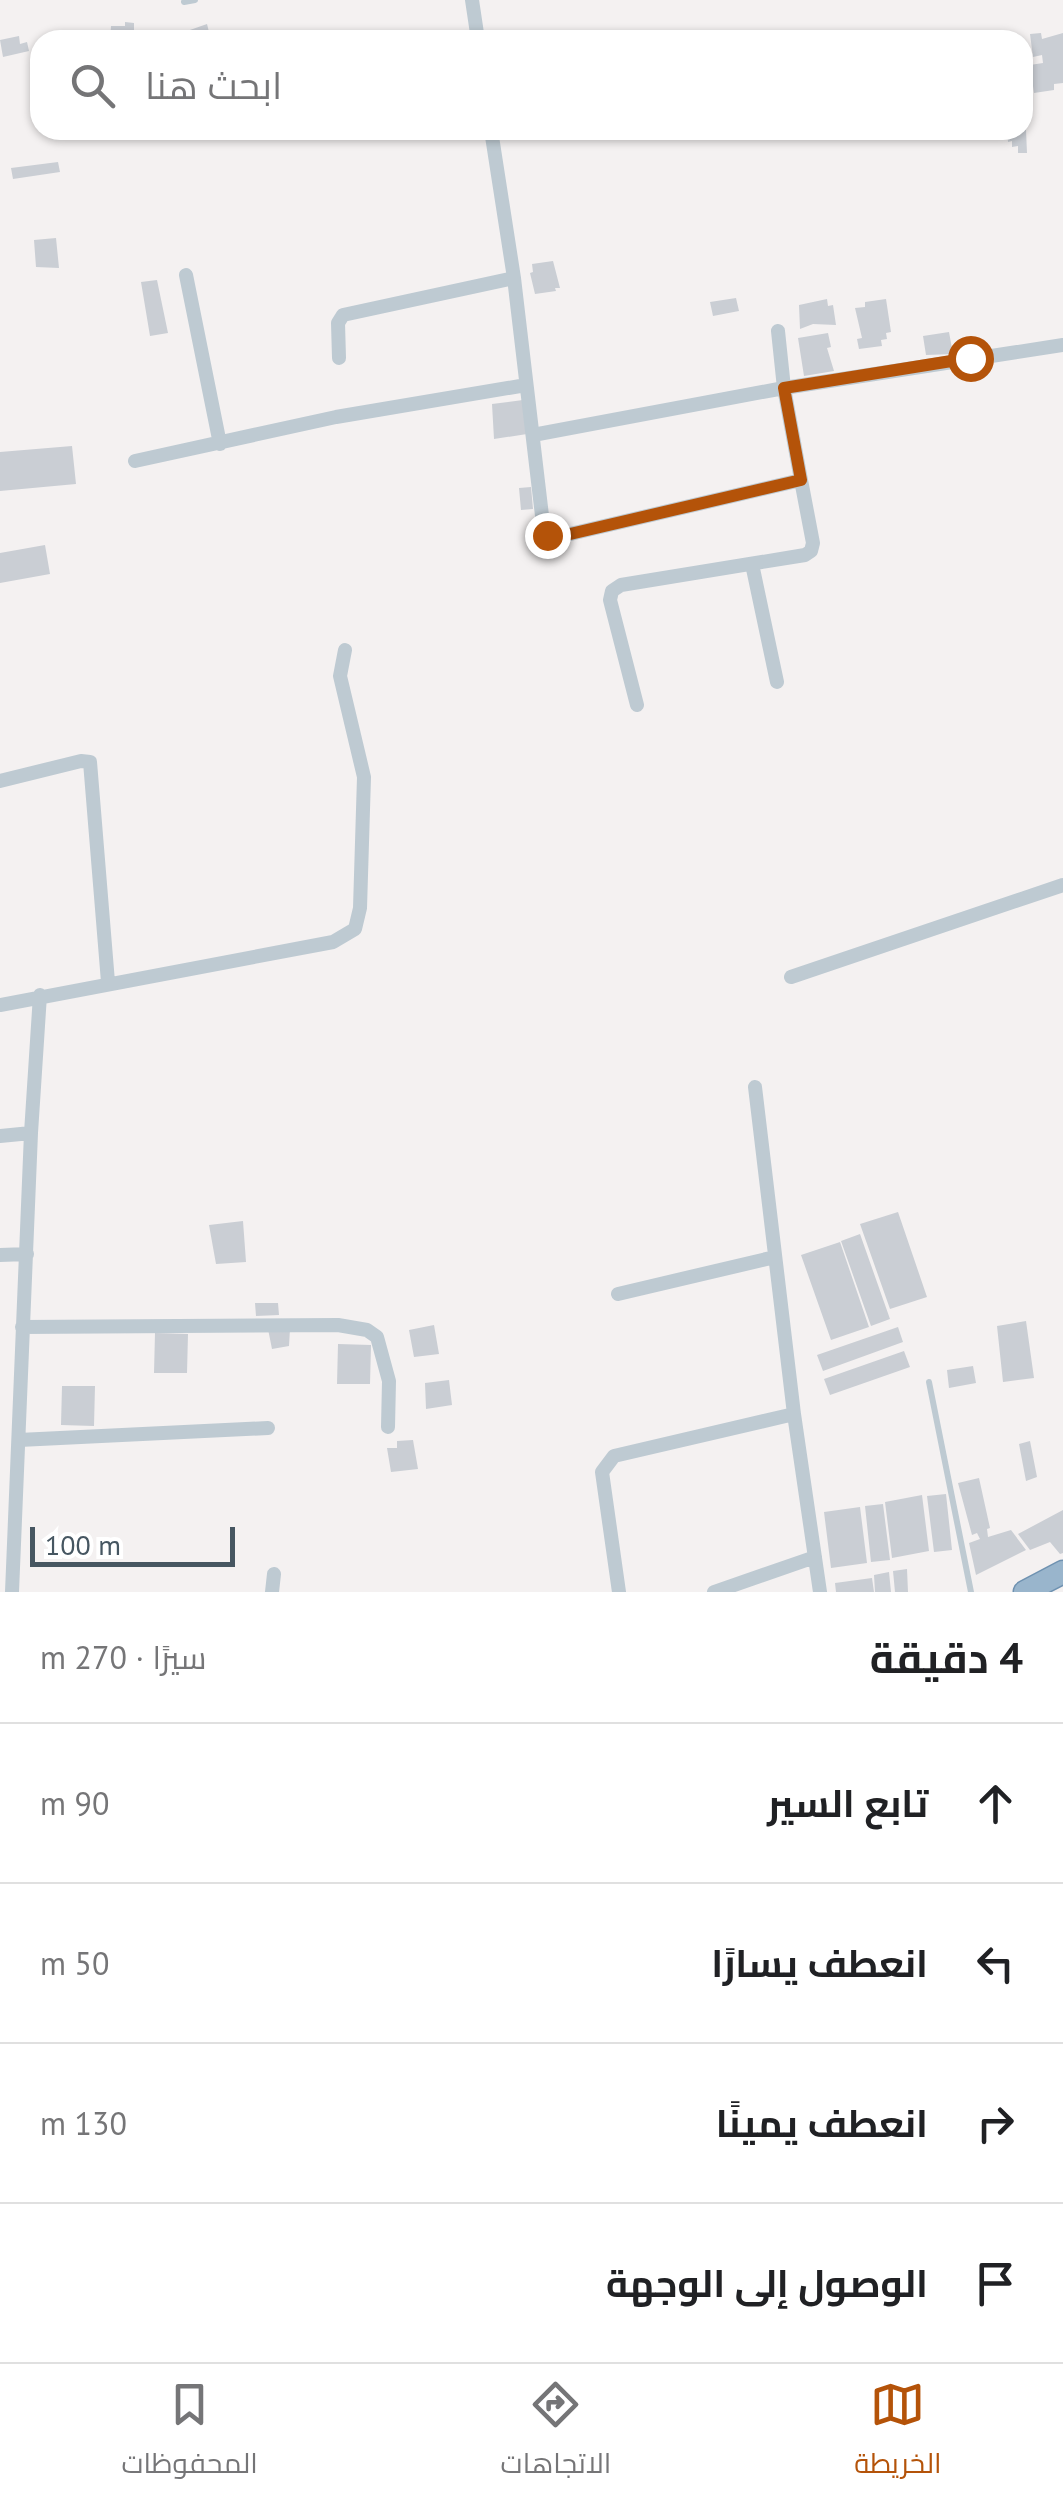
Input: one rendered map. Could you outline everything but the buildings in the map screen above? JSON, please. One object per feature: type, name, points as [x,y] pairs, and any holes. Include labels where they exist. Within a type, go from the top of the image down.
[{"type":"highway","points":[[1026,1592],[1063,1572]]},
{"type":"street","points":[[472,0],[476,30]]},
{"type":"street","points":[[493,140],[514,278],[542,524],[547,535],[553,538],[801,480]]},
{"type":"street","points":[[186,275],[220,444]]},
{"type":"street","points":[[340,358],[338,322],[343,315],[514,278]]},
{"type":"street","points":[[637,706],[610,600],[612,591],[622,586],[805,556],[811,551],[813,543],[784,388],[778,331]]},
{"type":"street","points":[[533,434],[784,388],[1063,345]]},
{"type":"street","points":[[135,461],[336,417],[526,385]]},
{"type":"street","points":[[752,564],[777,682]]},
{"type":"street","points":[[0,1005],[333,942],[355,929],[360,908],[364,777],[340,676],[345,650]]},
{"type":"street","points":[[0,781],[90,762],[108,982]]},
{"type":"street","points":[[791,977],[1063,884]]},
{"type":"street","points":[[12,1592],[40,996]]},
{"type":"street","points":[[754,1087],[820,1592]]},
{"type":"street","points":[[0,1136],[31,1133]]},
{"type":"street","points":[[0,1254],[27,1254]]},
{"type":"street","points":[[618,1294],[775,1257]]},
{"type":"street","points":[[22,1327],[338,1325],[367,1330],[377,1336],[388,1381],[388,1427]]},
{"type":"street","points":[[619,1592],[602,1472],[608,1462],[614,1456],[794,1414]]},
{"type":"street","points":[[18,1440],[268,1428]]},
{"type":"street","points":[[714,1592],[815,1558]]},
{"type":"street","points":[[272,1592],[274,1574]]},
{"type":"lane","points":[[184,2],[195,0]]},
{"type":"lane","points":[[929,1382],[971,1592]]},
{"type":"route","points":[[547,535],[553,538],[801,480],[784,388],[970,358]]}]
